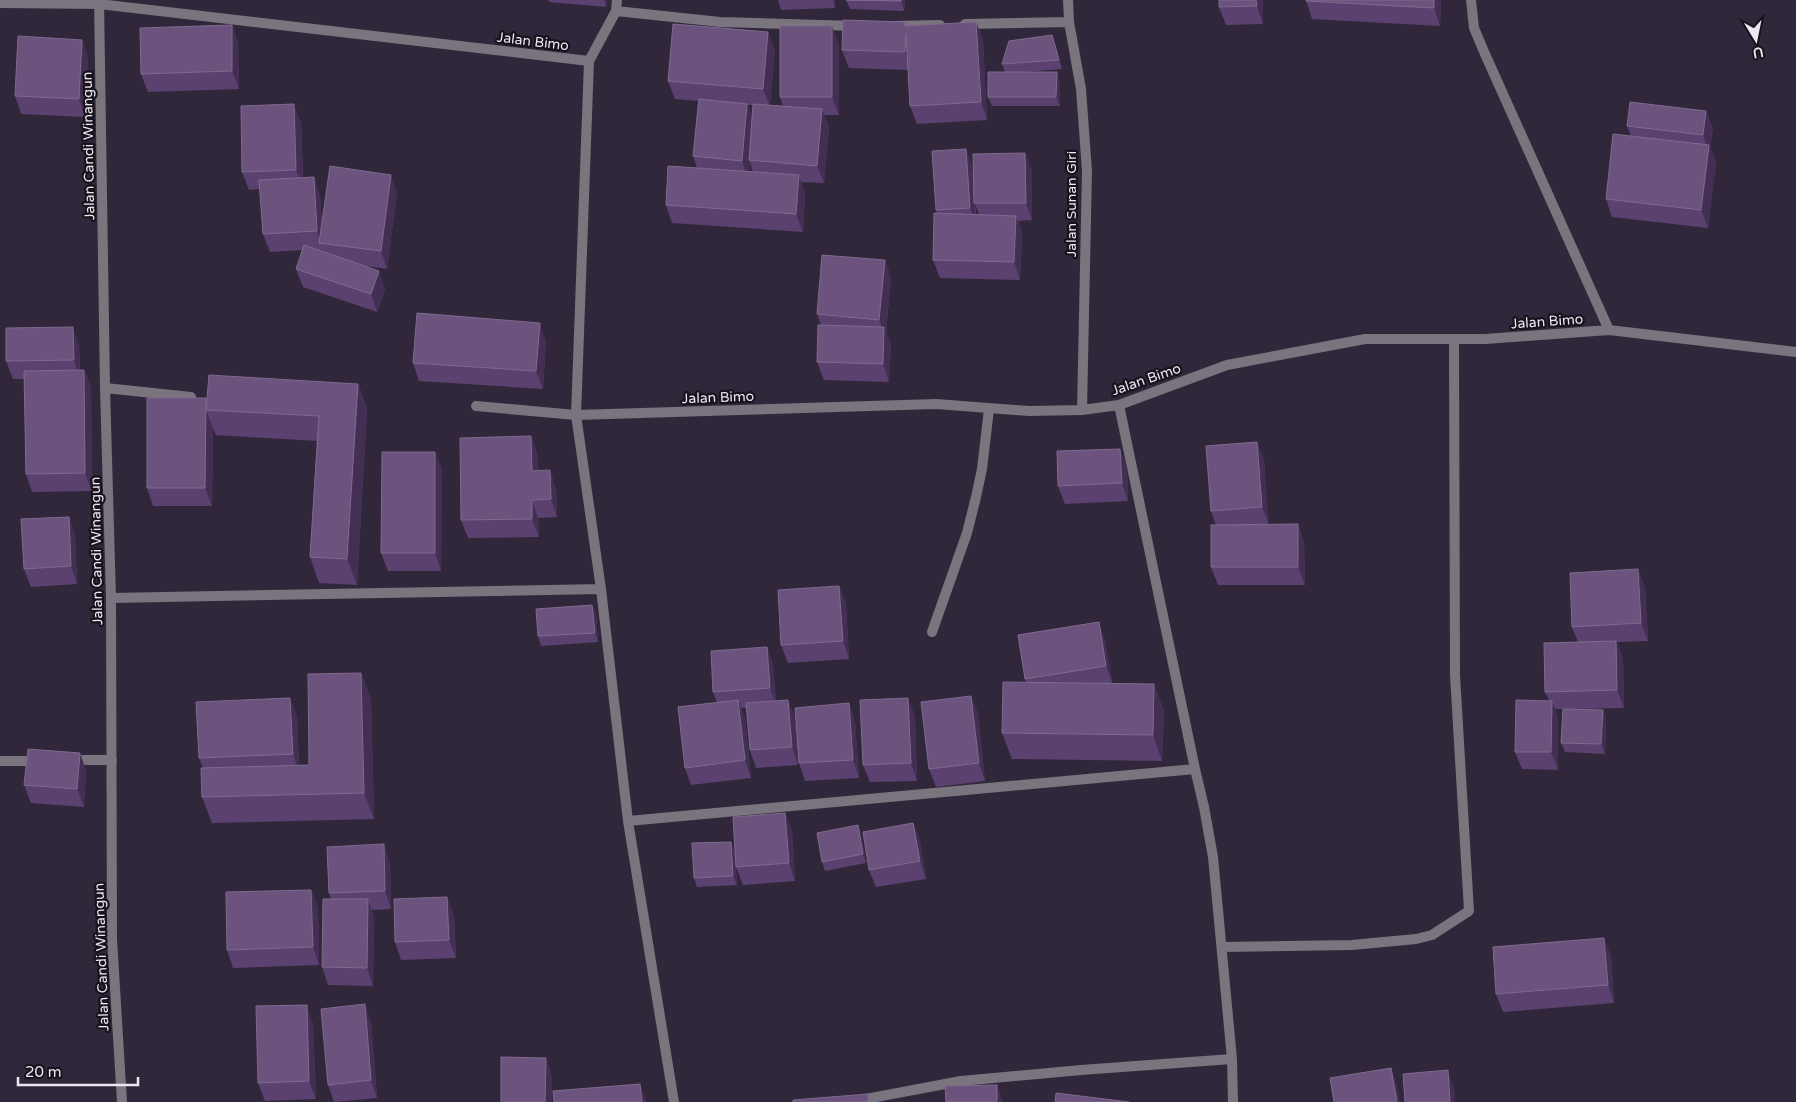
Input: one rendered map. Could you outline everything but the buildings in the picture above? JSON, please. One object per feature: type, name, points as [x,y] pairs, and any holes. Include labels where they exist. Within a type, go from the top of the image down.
[{"type":"street","name":"Jalan Sunan Giri","points":[[1068,0],[1069,22],[1081,89],[1087,171],[1082,410]]},
{"type":"street","points":[[1471,0],[1474,28],[1609,330]]},
{"type":"street","name":"Jalan Bimo","points":[[0,3],[99,2],[589,61]]},
{"type":"street","name":"Jalan Candi Winangun","points":[[99,2],[105,388],[112,598],[112,939],[122,1102]]},
{"type":"street","points":[[674,1102],[628,821],[602,589],[576,415],[589,61],[617,5],[720,22],[839,27],[869,26]]},
{"type":"street","points":[[889,26],[1069,22]]},
{"type":"street","name":"Jalan Bimo","points":[[476,406],[576,415],[936,404],[1029,411],[1082,410],[1119,404],[1227,365],[1365,340],[1484,339],[1609,330],[1796,352]]},
{"type":"street","points":[[1222,947],[1352,945],[1416,939],[1432,935],[1469,911],[1456,675],[1454,339]]},
{"type":"street","points":[[105,388],[191,397]]},
{"type":"street","points":[[1119,404],[1213,857],[1232,1059],[1233,1102]]},
{"type":"street","points":[[932,632],[967,534],[982,469],[989,408]]},
{"type":"street","points":[[112,598],[602,589]]},
{"type":"street","points":[[0,761],[112,760]]},
{"type":"street","points":[[628,821],[1195,769]]},
{"type":"street","points":[[850,1102],[961,1081],[1232,1059]]}]
